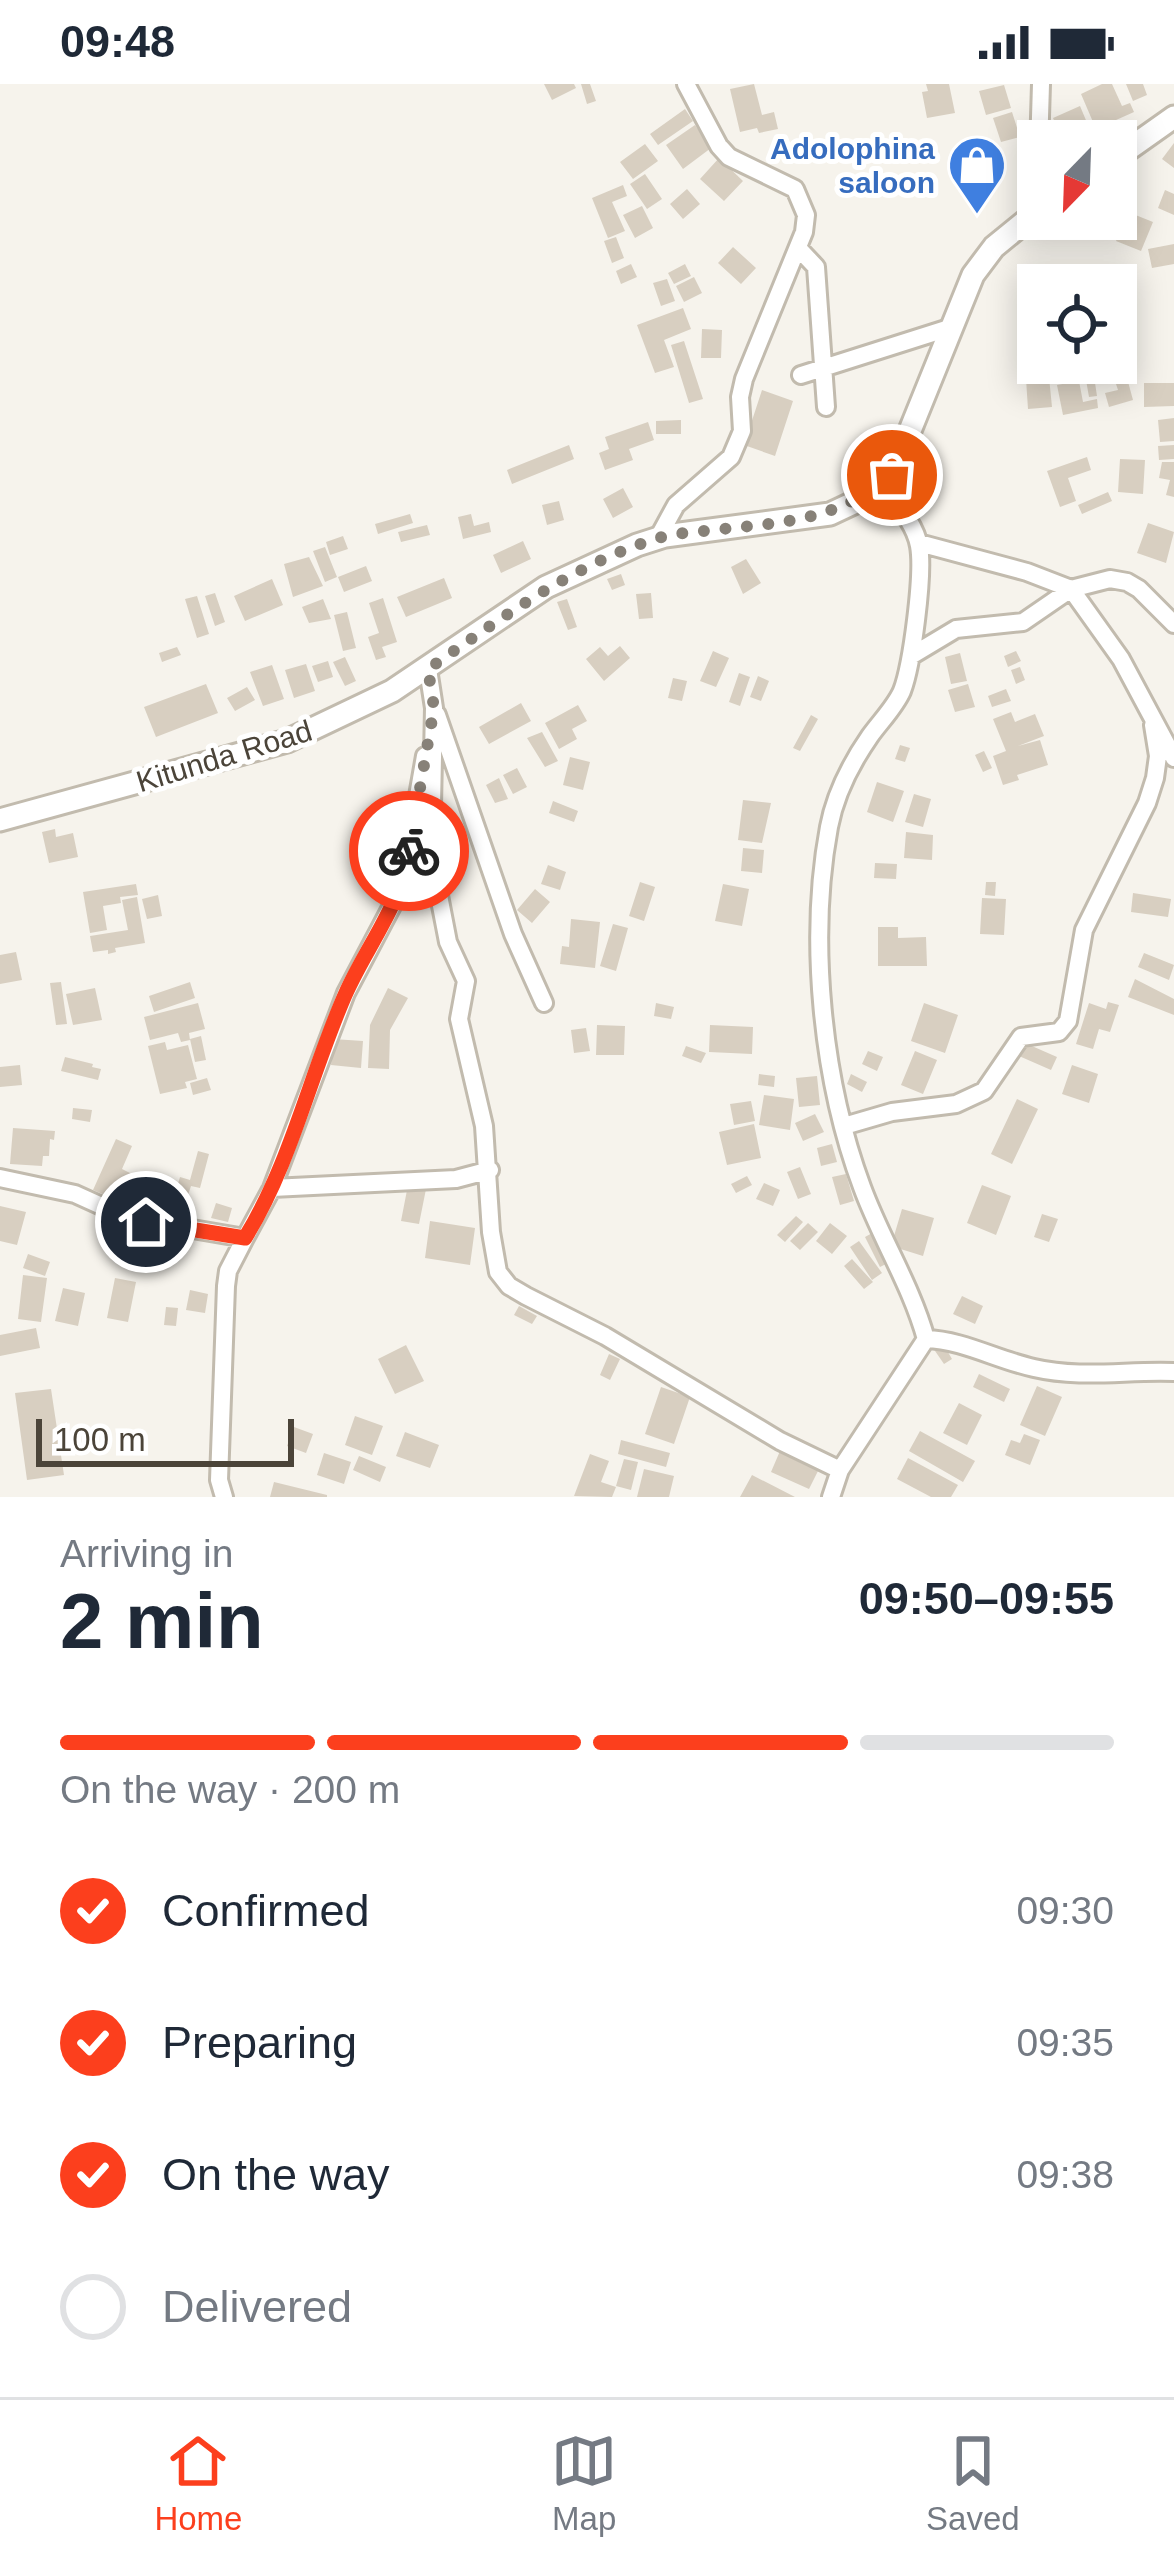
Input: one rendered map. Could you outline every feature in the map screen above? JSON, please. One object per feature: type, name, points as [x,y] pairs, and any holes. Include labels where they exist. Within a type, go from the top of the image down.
[{"type":"street","points":[[658,538],[676,505],[731,457],[742,431],[740,398],[750,361],[799,249],[806,214],[795,189],[729,158],[686,84]]},
{"type":"street","points":[[1040,120],[1041,84]]},
{"type":"street","points":[[1137,143],[1174,117]]},
{"type":"street","points":[[831,1497],[840,1470],[926,1339],[917,1307],[862,1187],[831,1072],[819,921],[829,826],[838,794],[866,742],[901,694],[911,656],[919,544],[906,516],[882,484],[892,475],[973,275],[1017,229]]},
{"type":"street","points":[[799,249],[816,267],[826,407]]},
{"type":"street","points":[[801,376],[949,328]]},
{"type":"street","name":"Kitunda Road","points":[[0,820],[287,741],[428,669],[546,587],[658,538],[830,514],[882,484]]},
{"type":"street","points":[[919,544],[1027,572],[1071,590],[1120,659],[1174,758]]},
{"type":"street","points":[[911,656],[956,628],[1023,622],[1071,590],[1110,579],[1139,589],[1174,624]]},
{"type":"street","points":[[428,669],[434,708],[431,854],[448,942],[466,981],[459,1019],[484,1126],[498,1272],[509,1286],[604,1336],[780,1441],[840,1470]]},
{"type":"street","points":[[434,708],[513,934],[544,1003]]},
{"type":"street","points":[[224,1497],[219,1480],[228,1271],[272,1188],[346,993],[403,887],[434,708]]},
{"type":"street","points":[[844,1126],[892,1112],[956,1104],[984,1091],[1021,1037],[1059,1032],[1068,1021],[1084,929],[1147,803],[1158,756],[1153,725]]},
{"type":"street","points":[[272,1188],[455,1178],[490,1170]]},
{"type":"street","points":[[0,1178],[75,1194],[128,1218],[245,1238]]},
{"type":"street","points":[[926,1339],[947,1340],[1034,1368],[1073,1374],[1174,1372]]},
{"type":"building","points":[[544,84],[574,84],[576,88],[552,100]]},
{"type":"building","points":[[581,84],[590,84],[596,101],[587,104]]},
{"type":"building","points":[[754,84],[762,115],[774,112],[778,129],[740,132],[730,89]]},
{"type":"building","points":[[926,84],[949,84],[955,113],[927,118],[922,92],[928,91]]},
{"type":"building","points":[[1112,84],[1122,106],[1130,103],[1134,112],[1116,120],[1092,120],[1081,94]]},
{"type":"building","points":[[1126,84],[1143,84],[1147,95],[1133,101]]},
{"type":"building","points":[[1004,85],[1011,108],[986,115],[979,91]]},
{"type":"building","points":[[1080,106],[1086,120],[1054,120]]},
{"type":"building","points":[[685,109],[693,121],[658,145],[650,134]]},
{"type":"building","points":[[1012,112],[1017,138],[1001,142],[993,118]]},
{"type":"building","points":[[695,125],[711,148],[683,169],[666,145]]},
{"type":"building","points":[[1174,143],[1174,168],[1162,159]]},
{"type":"building","points":[[645,144],[658,161],[633,179],[620,162]]},
{"type":"building","points":[[719,158],[743,181],[724,201],[700,179]]},
{"type":"building","points":[[645,174],[662,199],[647,209],[630,184]]},
{"type":"building","points":[[623,185],[627,196],[612,202],[625,231],[608,238],[592,198]]},
{"type":"building","points":[[687,189],[700,204],[683,219],[670,204]]},
{"type":"building","points":[[1165,190],[1174,194],[1174,215],[1158,208]]},
{"type":"building","points":[[642,206],[653,228],[635,238],[623,215]]},
{"type":"building","points":[[1137,216],[1153,222],[1141,251],[1116,241],[1137,240]]},
{"type":"building","points":[[616,237],[624,258],[612,263],[604,241]]},
{"type":"building","points":[[1174,244],[1174,264],[1152,268],[1148,249]]},
{"type":"building","points":[[733,247],[756,268],[741,284],[718,263]]},
{"type":"building","points":[[631,264],[637,277],[621,284],[616,271]]},
{"type":"building","points":[[685,264],[691,276],[674,284],[668,273]]},
{"type":"building","points":[[694,277],[702,293],[684,302],[676,286]]},
{"type":"building","points":[[667,279],[675,301],[661,306],[653,283]]},
{"type":"building","points":[[683,308],[691,329],[664,340],[674,367],[655,373],[637,325]]},
{"type":"building","points":[[702,329],[722,330],[721,358],[701,358]]},
{"type":"building","points":[[684,341],[703,399],[689,403],[671,345]]},
{"type":"building","points":[[1144,383],[1174,383],[1174,406],[1144,407]]},
{"type":"building","points":[[1026,384],[1050,384],[1052,407],[1028,409]]},
{"type":"building","points":[[1080,384],[1083,402],[1097,399],[1098,408],[1063,415],[1057,385]]},
{"type":"building","points":[[1087,384],[1095,384],[1097,396],[1089,397]]},
{"type":"building","points":[[1116,384],[1129,384],[1133,400],[1109,407],[1105,393],[1118,390]]},
{"type":"building","points":[[762,390],[793,401],[775,456],[744,445]]},
{"type":"building","points":[[1174,418],[1174,441],[1160,442],[1158,420]]},
{"type":"building","points":[[681,420],[681,434],[656,434],[656,421]]},
{"type":"building","points":[[648,422],[654,440],[629,449],[633,460],[605,470],[599,453],[609,449],[605,437]]},
{"type":"building","points":[[569,445],[574,459],[512,484],[507,470]]},
{"type":"building","points":[[1174,445],[1174,459],[1159,460],[1158,446]]},
{"type":"building","points":[[1087,457],[1091,470],[1068,478],[1076,501],[1060,507],[1047,471]]},
{"type":"building","points":[[1120,459],[1145,460],[1143,494],[1118,492]]},
{"type":"building","points":[[1162,462],[1174,462],[1174,497],[1166,495],[1170,480],[1159,478]]},
{"type":"building","points":[[623,488],[633,507],[613,518],[603,499]]},
{"type":"building","points":[[1108,492],[1112,501],[1082,514],[1078,505]]},
{"type":"building","points":[[559,501],[564,520],[547,525],[542,505]]},
{"type":"building","points":[[410,514],[413,523],[378,534],[375,524]]},
{"type":"building","points":[[471,514],[474,526],[489,522],[491,532],[463,539],[458,517]]},
{"type":"building","points":[[1148,523],[1174,532],[1166,563],[1137,553]]},
{"type":"building","points":[[427,525],[430,535],[401,542],[398,532]]},
{"type":"building","points":[[343,536],[348,549],[330,555],[326,542]]},
{"type":"building","points":[[523,541],[531,559],[501,573],[493,555]]},
{"type":"building","points":[[325,547],[337,577],[325,582],[313,551]]},
{"type":"building","points":[[309,557],[323,586],[293,597],[284,564]]},
{"type":"building","points":[[746,559],[761,583],[743,594],[731,567]]},
{"type":"building","points":[[366,566],[372,581],[344,592],[338,577]]},
{"type":"building","points":[[621,574],[625,585],[612,590],[607,579]]},
{"type":"building","points":[[444,578],[452,598],[406,617],[397,597]]},
{"type":"building","points":[[272,579],[283,605],[245,621],[234,596]]},
{"type":"building","points":[[215,593],[225,622],[215,626],[205,596]]},
{"type":"building","points":[[651,593],[653,618],[639,619],[636,594]]},
{"type":"building","points":[[197,596],[209,634],[197,638],[185,599]]},
{"type":"building","points":[[383,598],[397,642],[382,647],[386,657],[376,660],[368,637],[379,633],[369,603]]},
{"type":"building","points":[[323,599],[331,619],[309,623],[302,607]]},
{"type":"building","points":[[567,599],[577,627],[568,630],[557,602]]},
{"type":"building","points":[[347,612],[356,648],[343,651],[334,615]]},
{"type":"building","points":[[620,646],[630,658],[604,681],[586,659],[600,647],[608,656]]},
{"type":"building","points":[[177,647],[181,655],[162,662],[159,653]]},
{"type":"building","points":[[713,651],[729,658],[716,687],[700,681]]},
{"type":"building","points":[[1016,651],[1021,661],[1008,667],[1004,656]]},
{"type":"building","points":[[960,653],[967,681],[951,684],[945,657]]},
{"type":"building","points":[[345,657],[356,681],[345,686],[333,662]]},
{"type":"building","points":[[328,661],[333,677],[318,682],[312,666]]},
{"type":"building","points":[[306,664],[315,691],[294,698],[285,670]]},
{"type":"building","points":[[272,665],[284,699],[263,706],[250,672]]},
{"type":"building","points":[[1020,667],[1025,680],[1016,684],[1011,670]]},
{"type":"building","points":[[739,673],[750,677],[740,706],[729,702]]},
{"type":"building","points":[[758,676],[769,681],[761,701],[750,697]]},
{"type":"building","points":[[673,678],[687,681],[682,701],[668,698]]},
{"type":"building","points":[[206,684],[218,713],[156,737],[144,707]]},
{"type":"building","points":[[968,684],[975,707],[955,712],[948,690]]},
{"type":"building","points":[[247,687],[255,700],[235,711],[227,698]]},
{"type":"building","points":[[1006,689],[1011,701],[992,707],[988,696]]},
{"type":"building","points":[[521,703],[531,721],[489,744],[479,727]]},
{"type":"building","points":[[578,705],[587,721],[572,729],[577,739],[559,749],[545,723]]},
{"type":"building","points":[[1011,712],[1015,722],[1035,714],[1044,736],[1018,746],[1040,740],[1048,765],[1003,785],[993,756],[1006,751],[993,719]]},
{"type":"building","points":[[811,715],[818,719],[800,751],[793,748]]},
{"type":"building","points":[[542,732],[558,761],[545,767],[527,738]]},
{"type":"building","points":[[900,745],[910,748],[905,762],[895,759]]},
{"type":"building","points":[[984,751],[992,768],[983,772],[975,755]]},
{"type":"building","points":[[570,757],[590,762],[583,790],[563,785]]},
{"type":"building","points":[[517,768],[527,787],[513,794],[503,775]]},
{"type":"building","points":[[499,778],[508,799],[495,803],[486,785]]},
{"type":"building","points":[[877,782],[904,791],[893,822],[867,812]]},
{"type":"building","points":[[914,794],[931,799],[923,827],[905,822]]},
{"type":"building","points":[[743,800],[771,803],[762,843],[738,840]]},
{"type":"building","points":[[553,801],[578,811],[574,822],[549,813]]},
{"type":"building","points":[[55,829],[56,837],[73,833],[78,857],[49,863],[42,832]]},
{"type":"building","points":[[906,832],[933,835],[932,860],[904,858]]},
{"type":"building","points":[[743,848],[764,850],[762,873],[741,871]]},
{"type":"building","points":[[875,863],[897,864],[896,879],[874,878]]},
{"type":"building","points":[[548,865],[566,872],[560,890],[541,884]]},
{"type":"building","points":[[640,882],[655,887],[644,921],[629,916]]},
{"type":"building","points":[[986,882],[996,882],[995,896],[985,895]]},
{"type":"building","points":[[136,884],[138,895],[103,906],[107,930],[90,933],[83,892]]},
{"type":"building","points":[[723,884],[749,889],[742,926],[715,921]]},
{"type":"building","points":[[535,889],[550,902],[532,923],[517,910]]},
{"type":"building","points":[[1133,893],[1171,899],[1168,917],[1131,912]]},
{"type":"building","points":[[158,895],[162,916],[147,919],[142,899]]},
{"type":"building","points":[[137,897],[145,943],[115,948],[116,952],[108,954],[108,950],[93,952],[90,936],[128,930],[122,900]]},
{"type":"building","points":[[982,898],[1006,899],[1004,935],[980,934]]},
{"type":"building","points":[[571,919],[600,922],[595,968],[560,964],[562,946],[569,947]]},
{"type":"building","points":[[613,924],[628,928],[616,971],[600,966]]},
{"type":"building","points":[[878,927],[898,927],[898,938],[926,937],[927,966],[878,966]]},
{"type":"building","points":[[16,952],[22,980],[0,984],[0,955]]},
{"type":"building","points":[[1144,953],[1174,965],[1169,980],[1138,967]]},
{"type":"building","points":[[1135,979],[1174,999],[1174,1015],[1128,997]]},
{"type":"building","points":[[61,982],[67,1024],[56,1025],[50,983]]},
{"type":"building","points":[[190,982],[195,998],[154,1012],[149,996]]},
{"type":"building","points":[[95,988],[102,1020],[73,1025],[66,994]]},
{"type":"building","points":[[388,988],[408,998],[390,1030],[389,1069],[368,1068],[370,1025]]},
{"type":"building","points":[[1108,1002],[1119,1005],[1110,1032],[1099,1029],[1093,1049],[1076,1044],[1089,1003],[1106,1009]]},
{"type":"building","points":[[198,1003],[205,1029],[189,1033],[190,1040],[181,1042],[178,1033],[150,1040],[144,1017]]},
{"type":"building","points":[[656,1003],[674,1007],[671,1019],[654,1016]]},
{"type":"building","points":[[924,1003],[958,1015],[945,1053],[911,1041]]},
{"type":"building","points":[[597,1025],[625,1026],[624,1055],[596,1055]]},
{"type":"building","points":[[710,1025],[753,1027],[752,1054],[709,1052]]},
{"type":"building","points":[[586,1028],[590,1051],[574,1053],[571,1030]]},
{"type":"building","points":[[201,1036],[206,1060],[195,1062],[190,1039]]},
{"type":"building","points":[[333,1039],[363,1041],[361,1068],[331,1065]]},
{"type":"building","points":[[165,1042],[167,1050],[188,1045],[197,1079],[185,1082],[187,1088],[160,1094],[148,1046]]},
{"type":"building","points":[[1025,1043],[1057,1057],[1051,1070],[1019,1056]]},
{"type":"building","points":[[686,1046],[706,1053],[701,1063],[682,1056]]},
{"type":"building","points":[[868,1051],[883,1057],[877,1071],[862,1064]]},
{"type":"building","points":[[915,1051],[937,1060],[923,1094],[901,1085]]},
{"type":"building","points":[[65,1057],[101,1069],[98,1080],[61,1071]]},
{"type":"building","points":[[20,1065],[22,1085],[0,1087],[0,1067]]},
{"type":"building","points":[[1072,1065],[1098,1074],[1089,1103],[1062,1094]]},
{"type":"building","points":[[759,1074],[775,1076],[774,1087],[758,1085]]},
{"type":"building","points":[[851,1074],[867,1082],[862,1092],[847,1084]]},
{"type":"building","points":[[817,1076],[820,1105],[799,1107],[796,1078]]},
{"type":"building","points":[[207,1078],[211,1090],[193,1095],[190,1083]]},
{"type":"building","points":[[764,1095],[794,1099],[790,1130],[759,1125]]},
{"type":"building","points":[[1017,1099],[1038,1109],[1012,1164],[991,1154]]},
{"type":"building","points":[[751,1101],[755,1121],[734,1125],[730,1104]]},
{"type":"building","points":[[73,1108],[92,1110],[90,1122],[72,1119]]},
{"type":"building","points":[[815,1114],[824,1132],[803,1141],[795,1123]]},
{"type":"building","points":[[754,1124],[761,1158],[727,1165],[719,1132]]},
{"type":"building","points":[[13,1128],[55,1131],[42,1166],[10,1164]]},
{"type":"building","points":[[116,1139],[132,1146],[122,1169],[140,1178],[128,1205],[93,1190]]},
{"type":"building","points":[[832,1144],[837,1162],[821,1166],[817,1148]]},
{"type":"building","points":[[198,1151],[209,1154],[200,1188],[191,1186],[181,1216],[169,1213],[180,1177],[190,1180]]},
{"type":"building","points":[[800,1167],[811,1194],[798,1199],[787,1172]]},
{"type":"building","points":[[846,1174],[854,1201],[840,1205],[832,1177]]},
{"type":"building","points":[[747,1176],[752,1185],[736,1193],[731,1184]]},
{"type":"building","points":[[764,1183],[780,1190],[773,1206],[756,1199]]},
{"type":"building","points":[[408,1185],[426,1189],[419,1224],[401,1221]]},
{"type":"building","points":[[982,1185],[1011,1196],[996,1235],[967,1223]]},
{"type":"building","points":[[216,1203],[232,1208],[228,1222],[211,1218]]},
{"type":"building","points":[[0,1206],[26,1212],[17,1245],[0,1241]]},
{"type":"building","points":[[902,1209],[934,1218],[923,1256],[891,1246]]},
{"type":"building","points":[[1042,1214],[1058,1219],[1049,1242],[1034,1237]]},
{"type":"building","points":[[796,1216],[803,1222],[785,1242],[777,1235]]},
{"type":"building","points":[[430,1221],[475,1228],[470,1265],[425,1258]]},
{"type":"building","points":[[808,1223],[818,1232],[800,1250],[790,1241]]},
{"type":"building","points":[[830,1223],[847,1236],[832,1254],[816,1241]]},
{"type":"building","points":[[874,1232],[890,1262],[880,1267],[865,1237]]},
{"type":"building","points":[[859,1241],[882,1273],[872,1280],[850,1247]]},
{"type":"building","points":[[28,1254],[50,1262],[45,1276],[23,1268]]},
{"type":"building","points":[[852,1259],[873,1282],[864,1289],[844,1266]]},
{"type":"building","points":[[23,1275],[47,1278],[41,1322],[18,1319]]},
{"type":"building","points":[[115,1278],[136,1282],[128,1322],[107,1318]]},
{"type":"building","points":[[63,1288],[85,1293],[78,1326],[55,1321]]},
{"type":"building","points":[[190,1290],[208,1294],[205,1313],[186,1310]]},
{"type":"building","points":[[962,1296],[983,1306],[975,1324],[953,1314]]},
{"type":"building","points":[[519,1306],[537,1316],[532,1324],[514,1315]]},
{"type":"building","points":[[166,1307],[178,1308],[176,1326],[164,1325]]},
{"type":"building","points":[[36,1328],[40,1348],[0,1356],[0,1335]]},
{"type":"building","points":[[942,1342],[952,1359],[944,1364],[933,1348]]},
{"type":"building","points":[[406,1345],[424,1381],[395,1394],[378,1359]]},
{"type":"building","points":[[609,1354],[620,1359],[610,1380],[600,1375]]},
{"type":"building","points":[[979,1374],[1010,1389],[1004,1402],[973,1387]]},
{"type":"building","points":[[1037,1386],[1062,1397],[1045,1436],[1020,1425]]},
{"type":"building","points":[[661,1387],[690,1397],[674,1444],[645,1434]]},
{"type":"building","points":[[51,1389],[64,1475],[27,1480],[15,1393]]},
{"type":"building","points":[[959,1403],[982,1415],[967,1445],[943,1433]]},
{"type":"building","points":[[355,1416],[383,1426],[372,1455],[345,1445]]},
{"type":"building","points":[[294,1427],[313,1434],[306,1453],[287,1446]]},
{"type":"building","points":[[920,1431],[975,1461],[963,1482],[909,1451]]},
{"type":"building","points":[[405,1432],[439,1445],[430,1468],[396,1456]]},
{"type":"building","points":[[1024,1434],[1040,1440],[1030,1465],[1005,1455],[1011,1440],[1020,1443]]},
{"type":"building","points":[[621,1440],[670,1453],[666,1467],[618,1454]]},
{"type":"building","points":[[780,1451],[819,1469],[809,1489],[771,1472]]},
{"type":"building","points":[[324,1453],[351,1462],[344,1484],[317,1475]]},
{"type":"building","points":[[590,1454],[609,1461],[601,1482],[616,1487],[612,1497],[574,1496]]},
{"type":"building","points":[[359,1456],[386,1467],[380,1482],[353,1470]]},
{"type":"building","points":[[908,1458],[958,1485],[951,1497],[931,1497],[897,1479]]},
{"type":"building","points":[[624,1459],[638,1462],[631,1490],[616,1486]]},
{"type":"building","points":[[644,1469],[674,1476],[669,1497],[637,1497]]},
{"type":"building","points":[[752,1475],[795,1497],[740,1497]]},
{"type":"building","points":[[274,1482],[327,1495],[327,1497],[270,1497]]},
{"type":"way so far","points":[[409,851],[434,708],[428,669],[546,587],[637,545],[665,536],[830,514],[864,498],[892,475]]},
{"type":"place","name":"Adolophina saloon","points":[[977,216]]},
{"type":"route","points":[[146,1222],[245,1238],[272,1188],[346,993],[403,887],[409,851]]}]
